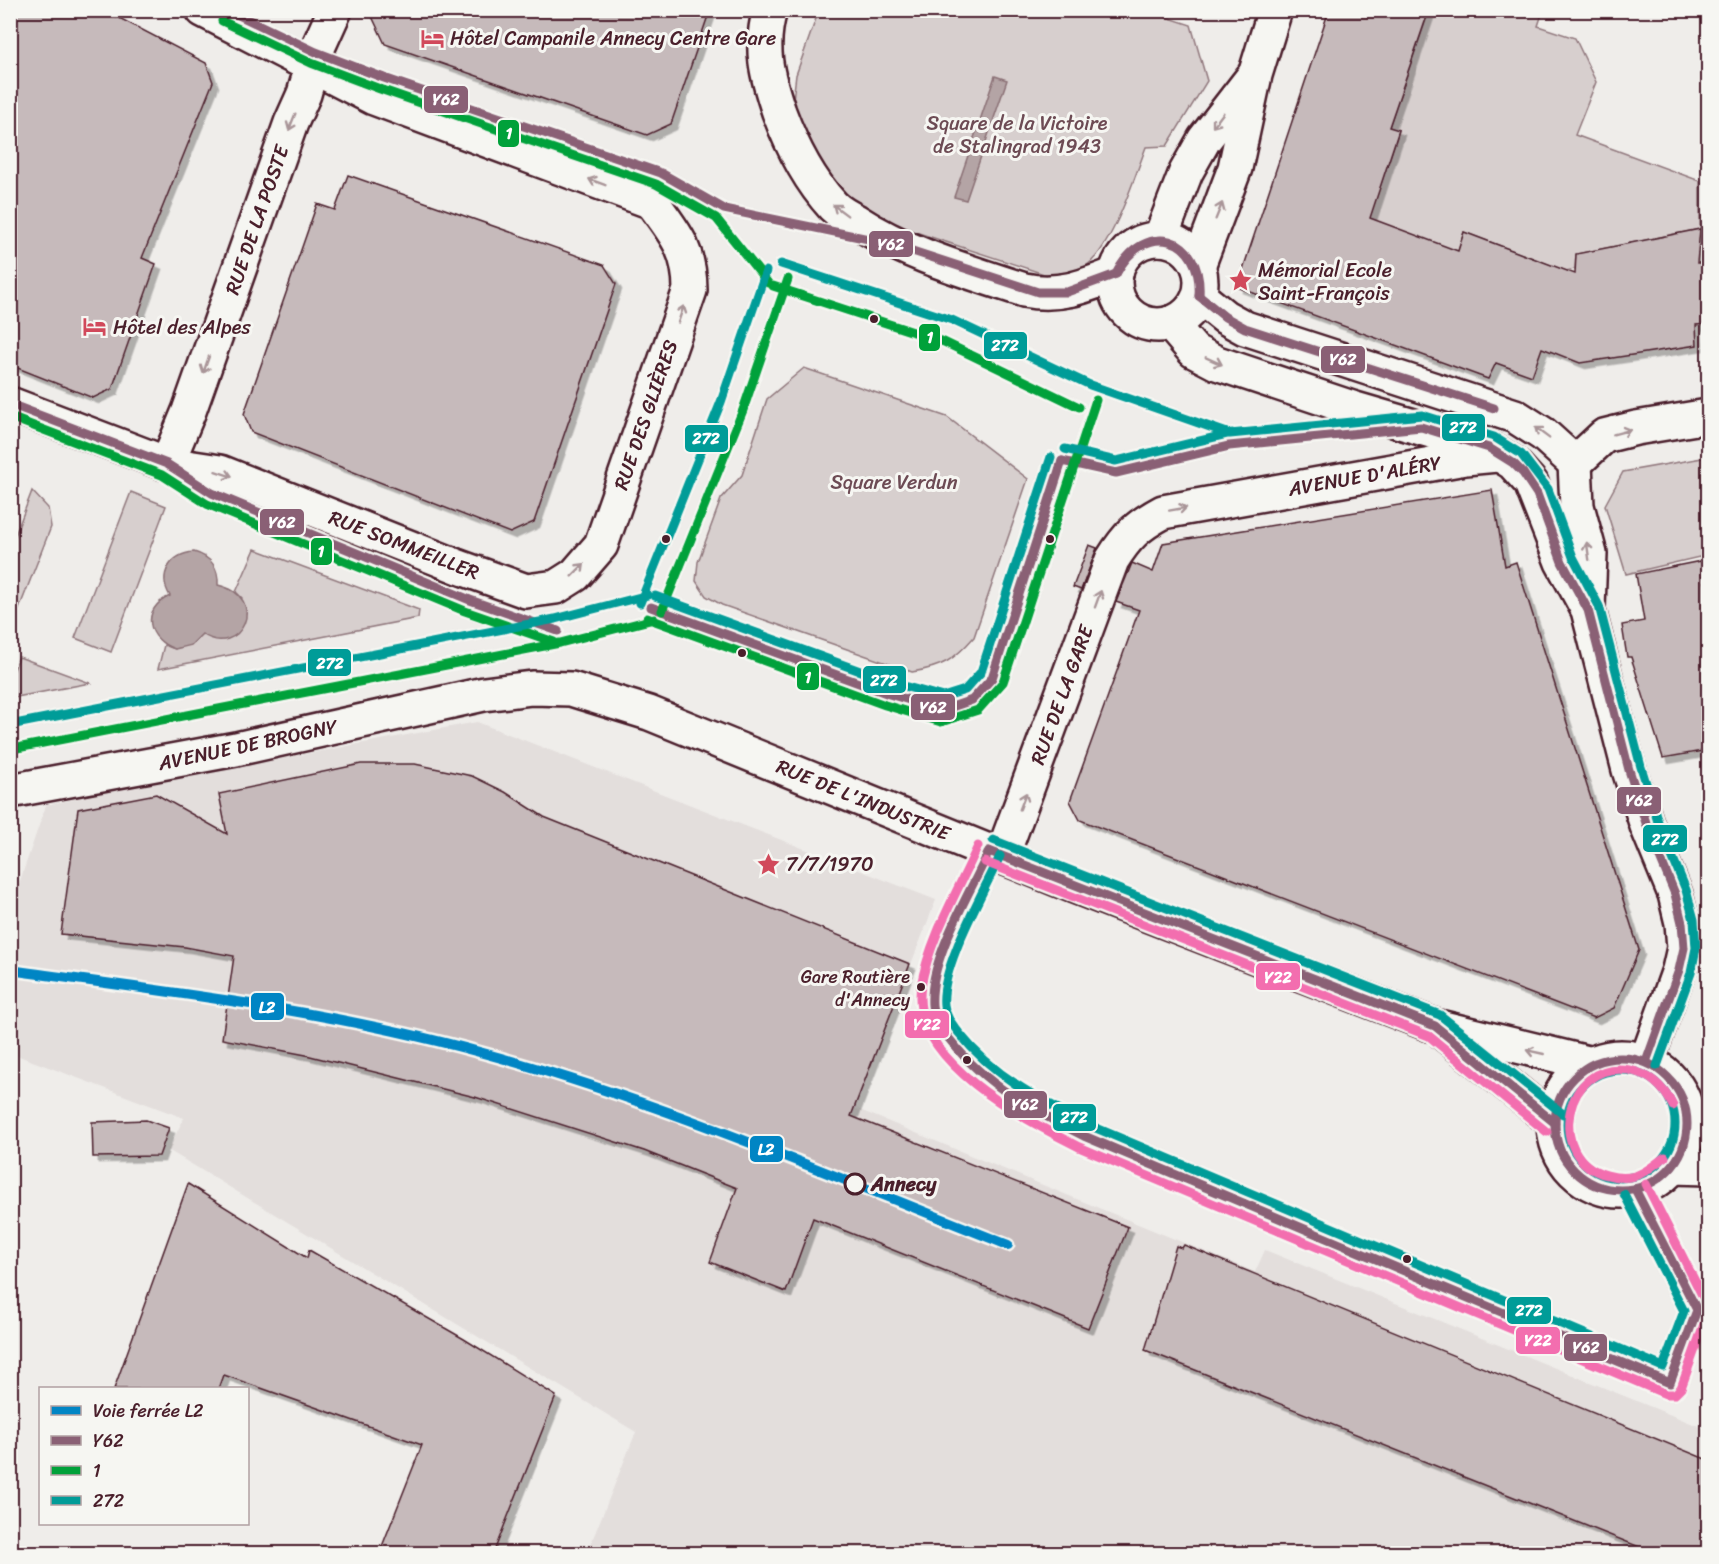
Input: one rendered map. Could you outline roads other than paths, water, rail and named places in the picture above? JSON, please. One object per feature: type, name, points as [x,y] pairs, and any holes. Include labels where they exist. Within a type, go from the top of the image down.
[{"type":"street","points":[[203,10],[314,68]]},
{"type":"street","name":"RUE DE LA POSTE","points":[[167,464],[189,411],[291,123],[314,68],[316,52],[335,10]]},
{"type":"street","points":[[770,10],[765,26],[764,62],[792,147],[813,181],[835,208],[888,243],[1016,287],[1044,293],[1072,291],[1116,274]]},
{"type":"street","points":[[1275,10],[1255,75],[1238,160],[1198,281],[1188,313],[1170,323],[1147,323],[1128,313],[1117,295],[1116,274],[1123,257],[1132,248],[1148,240],[1160,239],[1183,247],[1198,281],[1225,317],[1245,328],[1515,416],[1543,434],[1575,463],[1577,506],[1590,554],[1588,610]]},
{"type":"street","name":"RUE DES GLIÈRES","points":[[314,68],[374,98],[652,202],[681,241],[690,268],[690,290],[602,545],[575,575],[556,587],[526,591]]},
{"type":"street","points":[[1160,239],[1186,172],[1204,140],[1255,75]]},
{"type":"street","name":"AVENUE D'ALÉRY","points":[[1170,323],[1194,351],[1218,363],[1352,408],[1474,443],[1502,455]]},
{"type":"street","name":"RUE SOMMEILLER","points":[[10,404],[167,464],[220,472],[459,567],[526,591]]},
{"type":"street","points":[[1575,463],[1605,436],[1636,428],[1708,416]]},
{"type":"street","points":[[1502,455],[1522,473],[1537,494],[1562,562],[1588,610],[1629,770],[1647,826],[1675,894],[1682,923],[1684,948],[1679,970],[1646,1062]]},
{"type":"street","name":"AVENUE D'ALÉRY","points":[[1128,536],[1144,522],[1163,512],[1465,458],[1502,455]]},
{"type":"street","name":"RUE DE LA GARE","points":[[1002,856],[1112,560],[1128,536]]},
{"type":"street","name":"RUE DE L'INDUSTRIE","points":[[484,694],[532,688],[571,690],[649,713],[1002,856],[1436,1026],[1592,1064]]},
{"type":"street","name":"AVENUE DE BROGNY","points":[[10,791],[236,749],[484,694]]},
{"type":"street","name":"RUE DE L'INDUSTRIE","points":[[1436,1026],[1555,1123]]},
{"type":"street","points":[[1624,1057],[1646,1062],[1669,1078],[1696,1108],[1681,1153],[1672,1167],[1656,1181],[1635,1189],[1601,1187],[1578,1174],[1566,1161],[1556,1137],[1556,1111],[1565,1088],[1592,1064],[1624,1057]]},
{"type":"street","points":[[1672,1167],[1708,1168]]},
{"type":"rail line","name":"L2","points":[[10,970],[308,1014],[425,1038],[483,1053],[683,1117],[1008,1245]]},
{"type":"place","name":"Hôtel Campanile Annecy Centre Gare","points":[[432,38]]},
{"type":"place","name":"Mémorial Ecole Saint-François","points":[[1240,281]]},
{"type":"place","name":"Hôtel des Alpes","points":[[95,327]]},
{"type":"place","name":"7/7/1970","points":[[768,864]]},
{"type":"place","name":"Gare Routière d'Annecy","points":[[921,987]]},
{"type":"place","name":"Annecy","points":[[855,1184]]},
{"type":"park label","name":"Square de la Victoire de Stalingrad 1943","points":[[1017,134]]},
{"type":"park label","name":"Square Verdun","points":[[894,482]]}]
